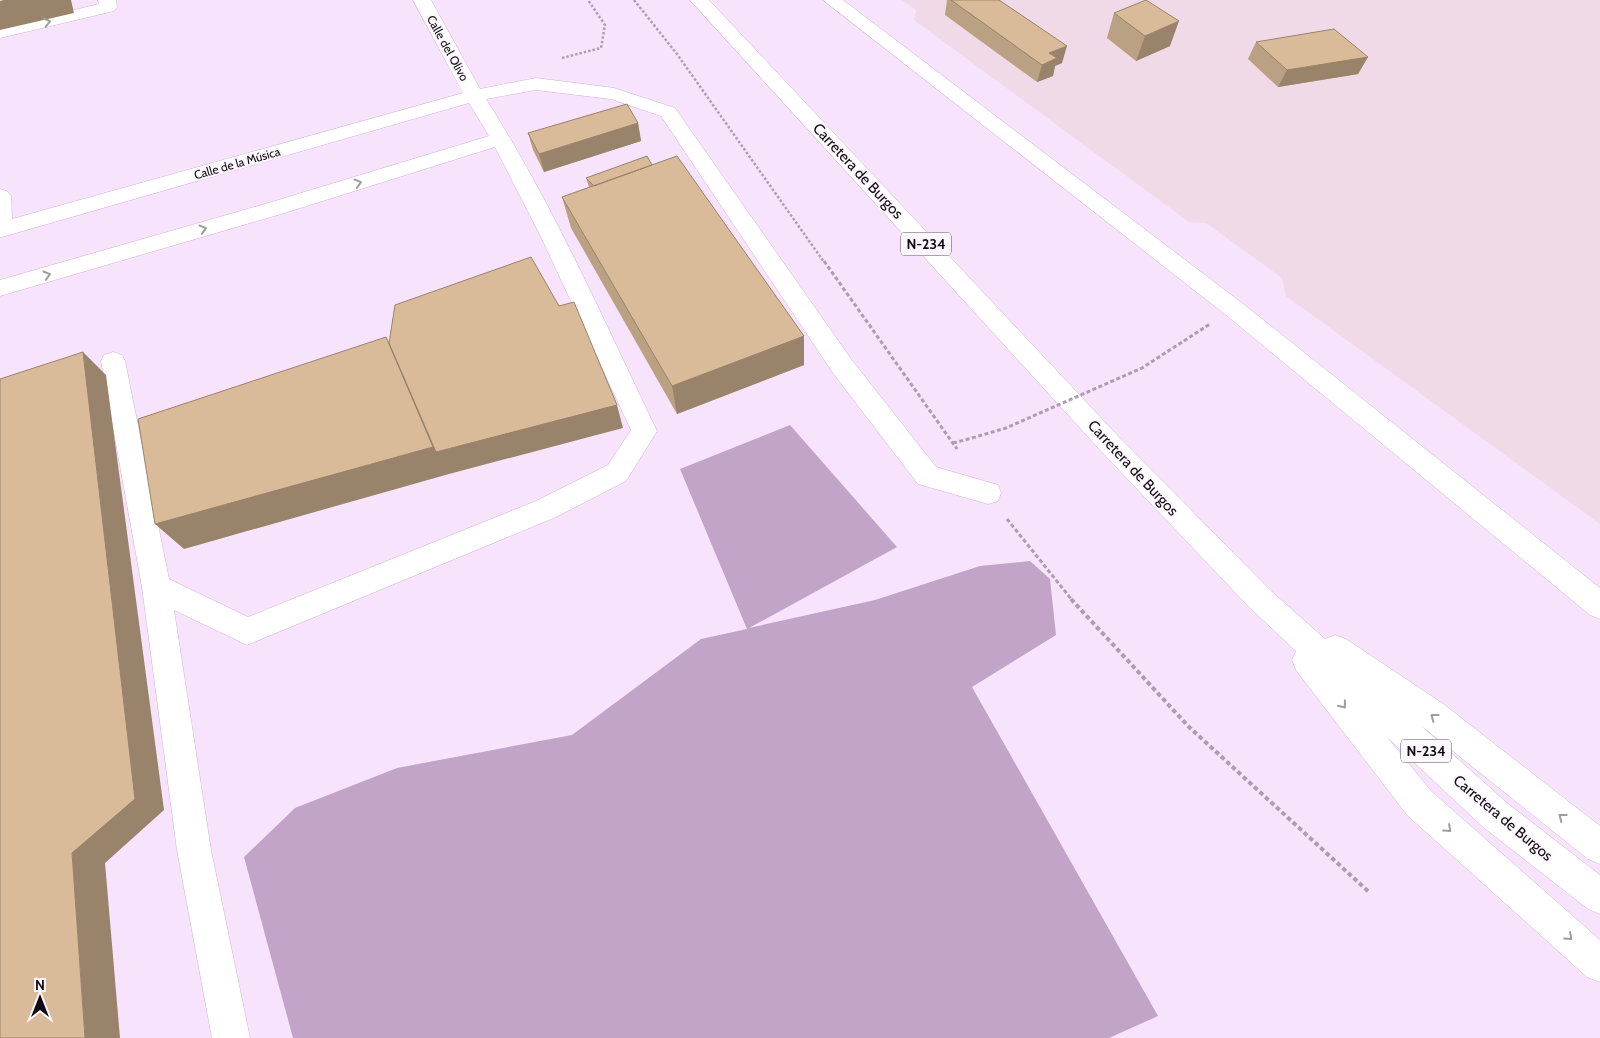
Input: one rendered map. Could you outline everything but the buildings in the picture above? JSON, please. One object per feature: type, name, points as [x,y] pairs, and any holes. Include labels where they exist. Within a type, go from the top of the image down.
[{"type":"main road","points":[[0,33],[108,7],[107,0]]},
{"type":"main road","name":"Calle del Olivo","points":[[156,587],[247,631],[546,509],[618,473],[644,431],[552,237],[501,139],[474,96],[422,0]]},
{"type":"main road","points":[[832,0],[1234,309],[1593,595]]},
{"type":"main road","name":"Carretera de Burgos","points":[[700,1],[1109,443],[1259,598],[1495,814],[1600,897]]},
{"type":"main road","name":"Calle de la Música","points":[[1,230],[474,96],[536,84],[614,94],[668,112],[842,366],[927,476],[988,493]]},
{"type":"main road","points":[[0,288],[501,139]]},
{"type":"main road","points":[[0,196],[1,230]]},
{"type":"main road","points":[[113,361],[156,587],[194,850],[231,1038]]},
{"type":"main road","points":[[1259,598],[1431,714],[1600,847]]},
{"type":"main road","points":[[1259,598],[1419,803],[1600,964]]},
{"type":"path","points":[[562,58],[601,48],[606,25],[588,0]]},
{"type":"path","points":[[953,443],[1006,428],[1142,368],[1210,324]]},
{"type":"shaded area","points":[[902,0],[1600,0],[1600,524],[1286,296],[1282,278],[1206,223],[1189,222],[914,20],[916,10]]},
{"type":"shaded area","points":[[790,425],[897,547],[749,628],[875,600],[980,566],[1030,561],[1050,579],[1056,635],[972,687],[1158,1016],[1109,1038],[293,1038],[244,857],[295,808],[397,768],[572,735],[701,639],[747,629],[680,469]]}]
